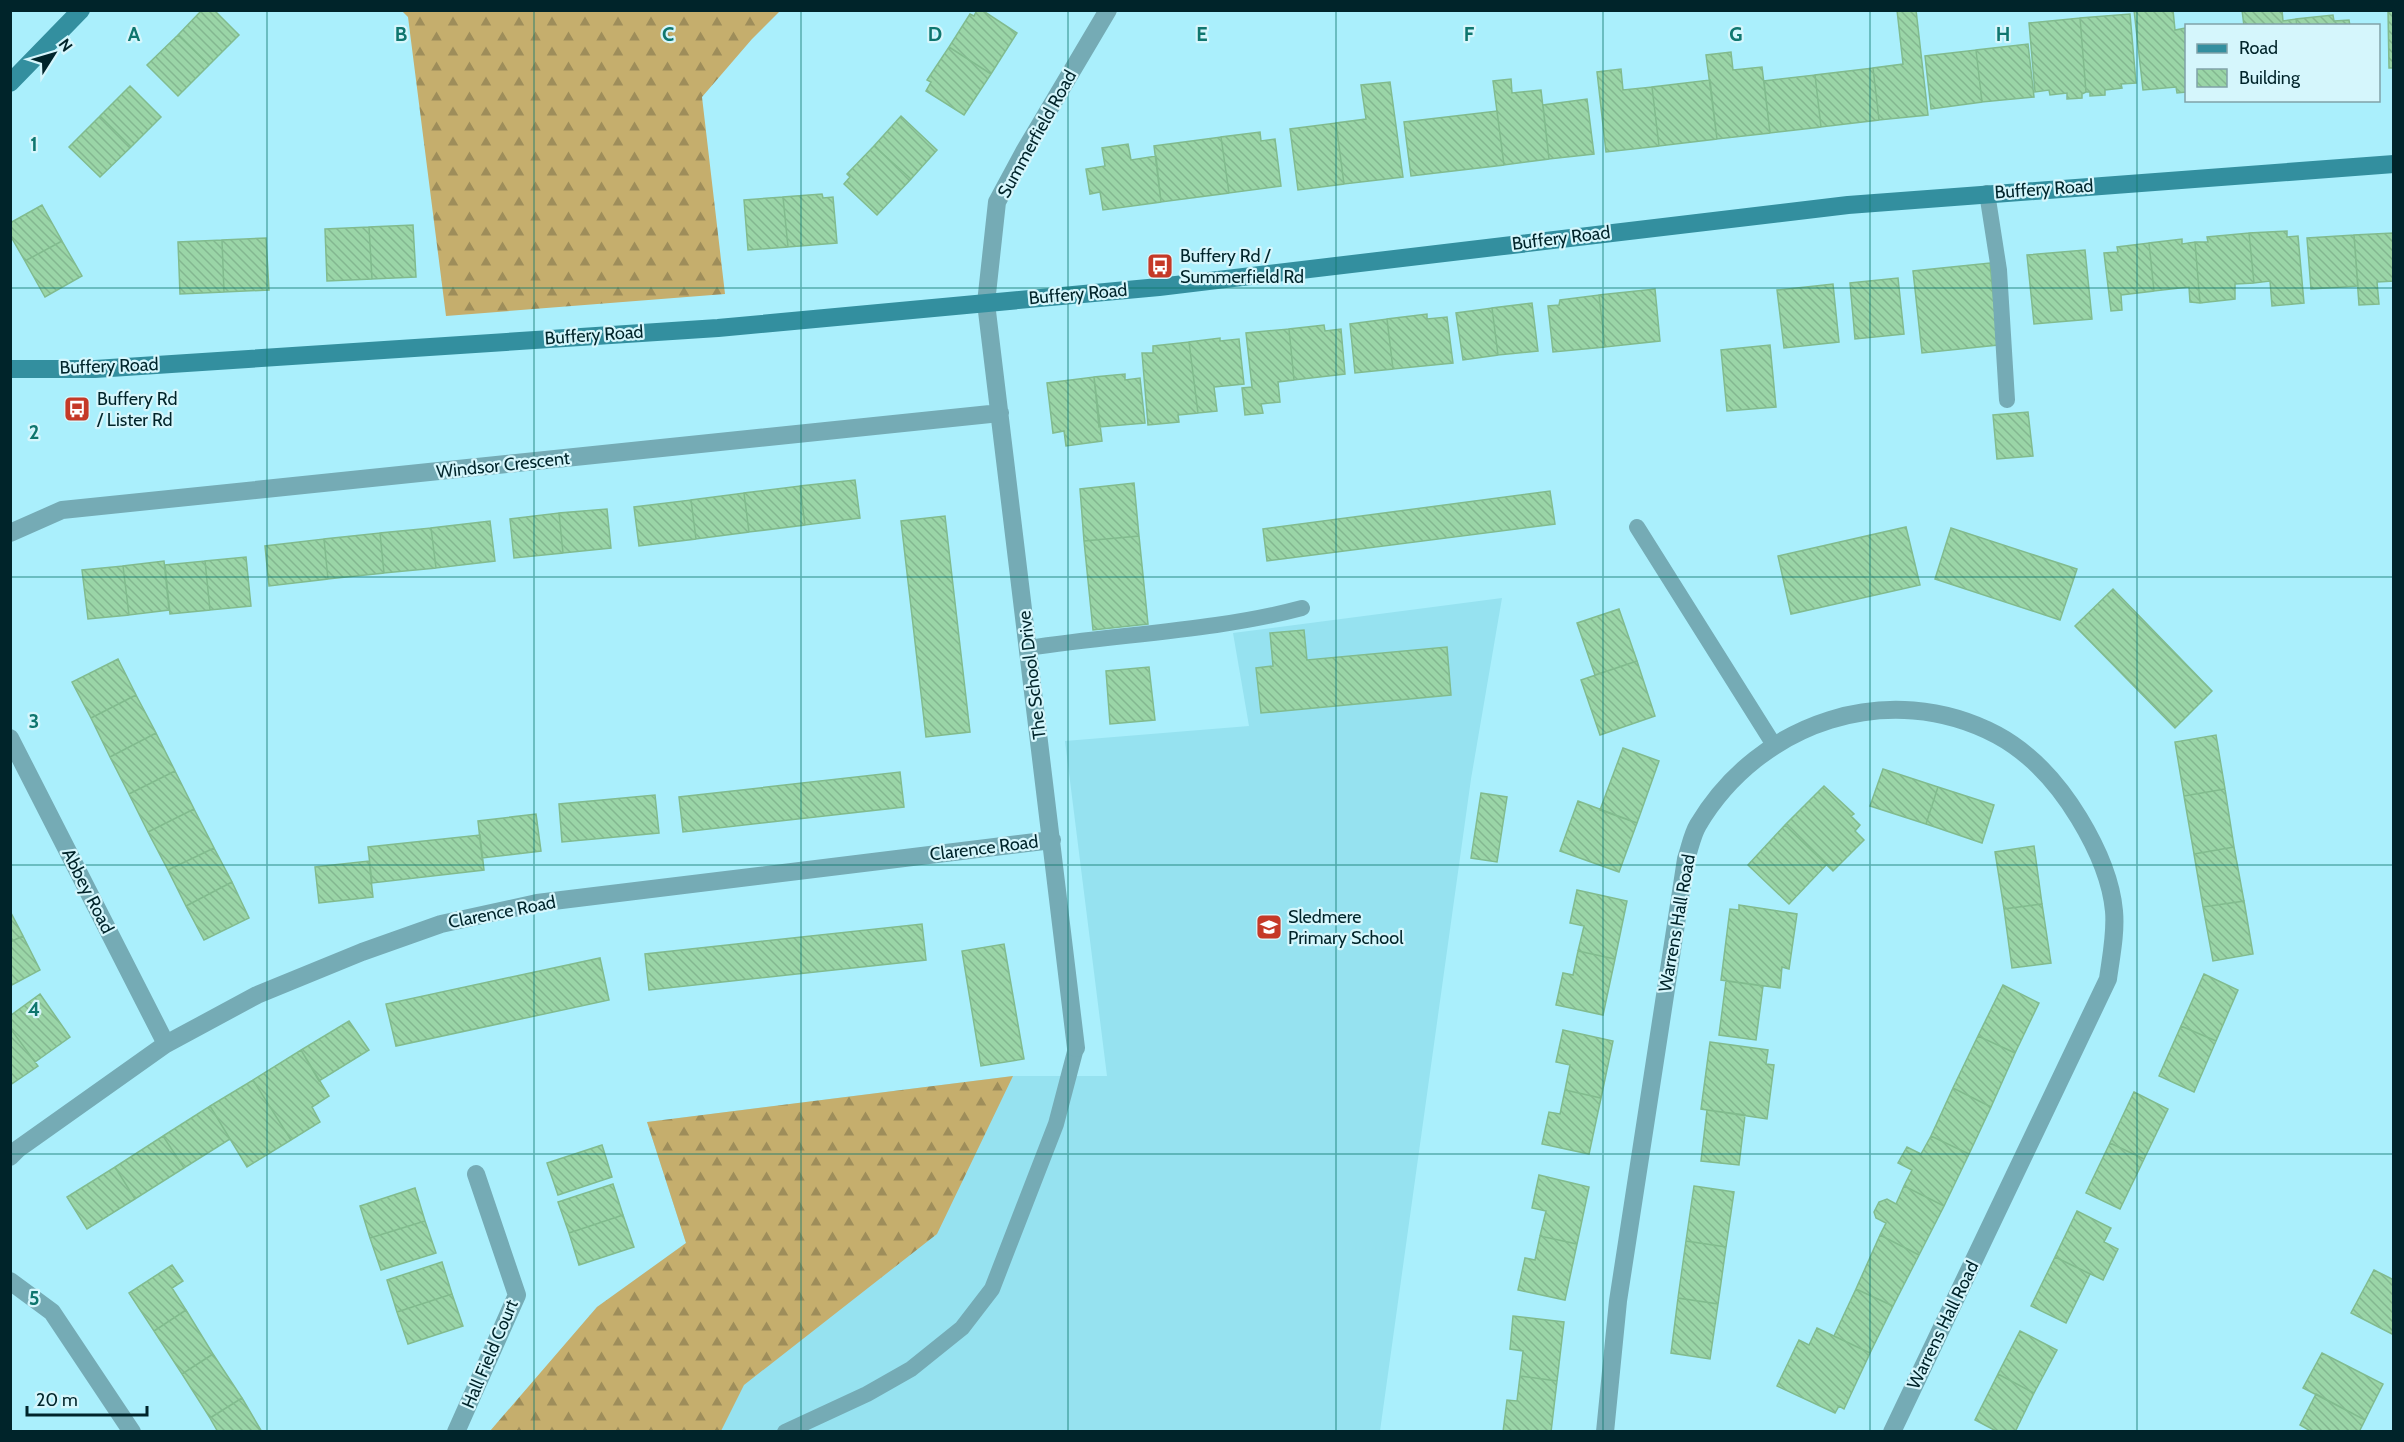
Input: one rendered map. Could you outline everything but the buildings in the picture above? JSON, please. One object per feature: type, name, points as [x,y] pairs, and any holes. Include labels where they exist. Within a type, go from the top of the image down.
[{"type":"street","points":[[10,82],[81,10]]},
{"type":"street","name":"Summerfield Road","points":[[986,303],[997,202],[1108,10]]},
{"type":"street","name":"Buffery Road","points":[[10,369],[96,369],[718,328],[1159,286],[1837,206],[2394,164]]},
{"type":"street","name":"The School Drive","points":[[986,303],[1077,1048]]},
{"type":"street","name":"Windsor Crescent","points":[[10,533],[62,510],[1000,413]]},
{"type":"street","name":"Warrens Hall Road","points":[[1605,1431],[1618,1301],[1686,859],[1697,827],[1740,771],[1786,737],[1813,725],[1854,714],[1880,711],[1937,713],[1997,735],[2025,754],[2050,777],[2071,805],[2093,841],[2106,874],[2114,911],[2113,944],[2108,979],[1892,1431]]},
{"type":"street","name":"Abbey Road","points":[[10,738],[166,1044]]},
{"type":"street","name":"Clarence Road","points":[[10,1156],[166,1044],[257,995],[362,952],[441,924],[537,903],[1052,840]]},
{"type":"street","name":"Hall Field Court","points":[[456,1431],[517,1295],[476,1174]]},
{"type":"street","points":[[10,1281],[52,1312],[132,1431]]},
{"type":"lane","points":[[1987,194],[1999,270],[2007,400]]},
{"type":"lane","points":[[1637,527],[1774,745]]},
{"type":"lane","points":[[1029,648],[1260,619],[1302,608]]},
{"type":"lane","points":[[785,1431],[867,1394],[911,1369],[962,1328],[992,1289],[1056,1125],[1077,1048]]},
{"type":"shaded area","name":"Sledmere Primary School","points":[[1502,598],[1471,779],[1380,1431],[490,1432],[597,1307],[686,1243],[647,1122],[1013,1076],[1107,1076],[1065,741],[1249,726],[1233,633]]},
{"type":"green space","points":[[402,11],[780,11],[752,39],[702,97],[725,294],[446,316],[408,17]]},
{"type":"green space","points":[[1013,1076],[937,1234],[744,1385],[721,1431],[490,1431],[597,1307],[686,1243],[647,1122]]},
{"type":"place","name":"Buffery Rd / Summerfield Rd","points":[[1160,266]]},
{"type":"place","name":"Buffery Rd / Lister Rd","points":[[77,409]]},
{"type":"place","name":"Sledmere Primary School","points":[[1269,927]]}]
